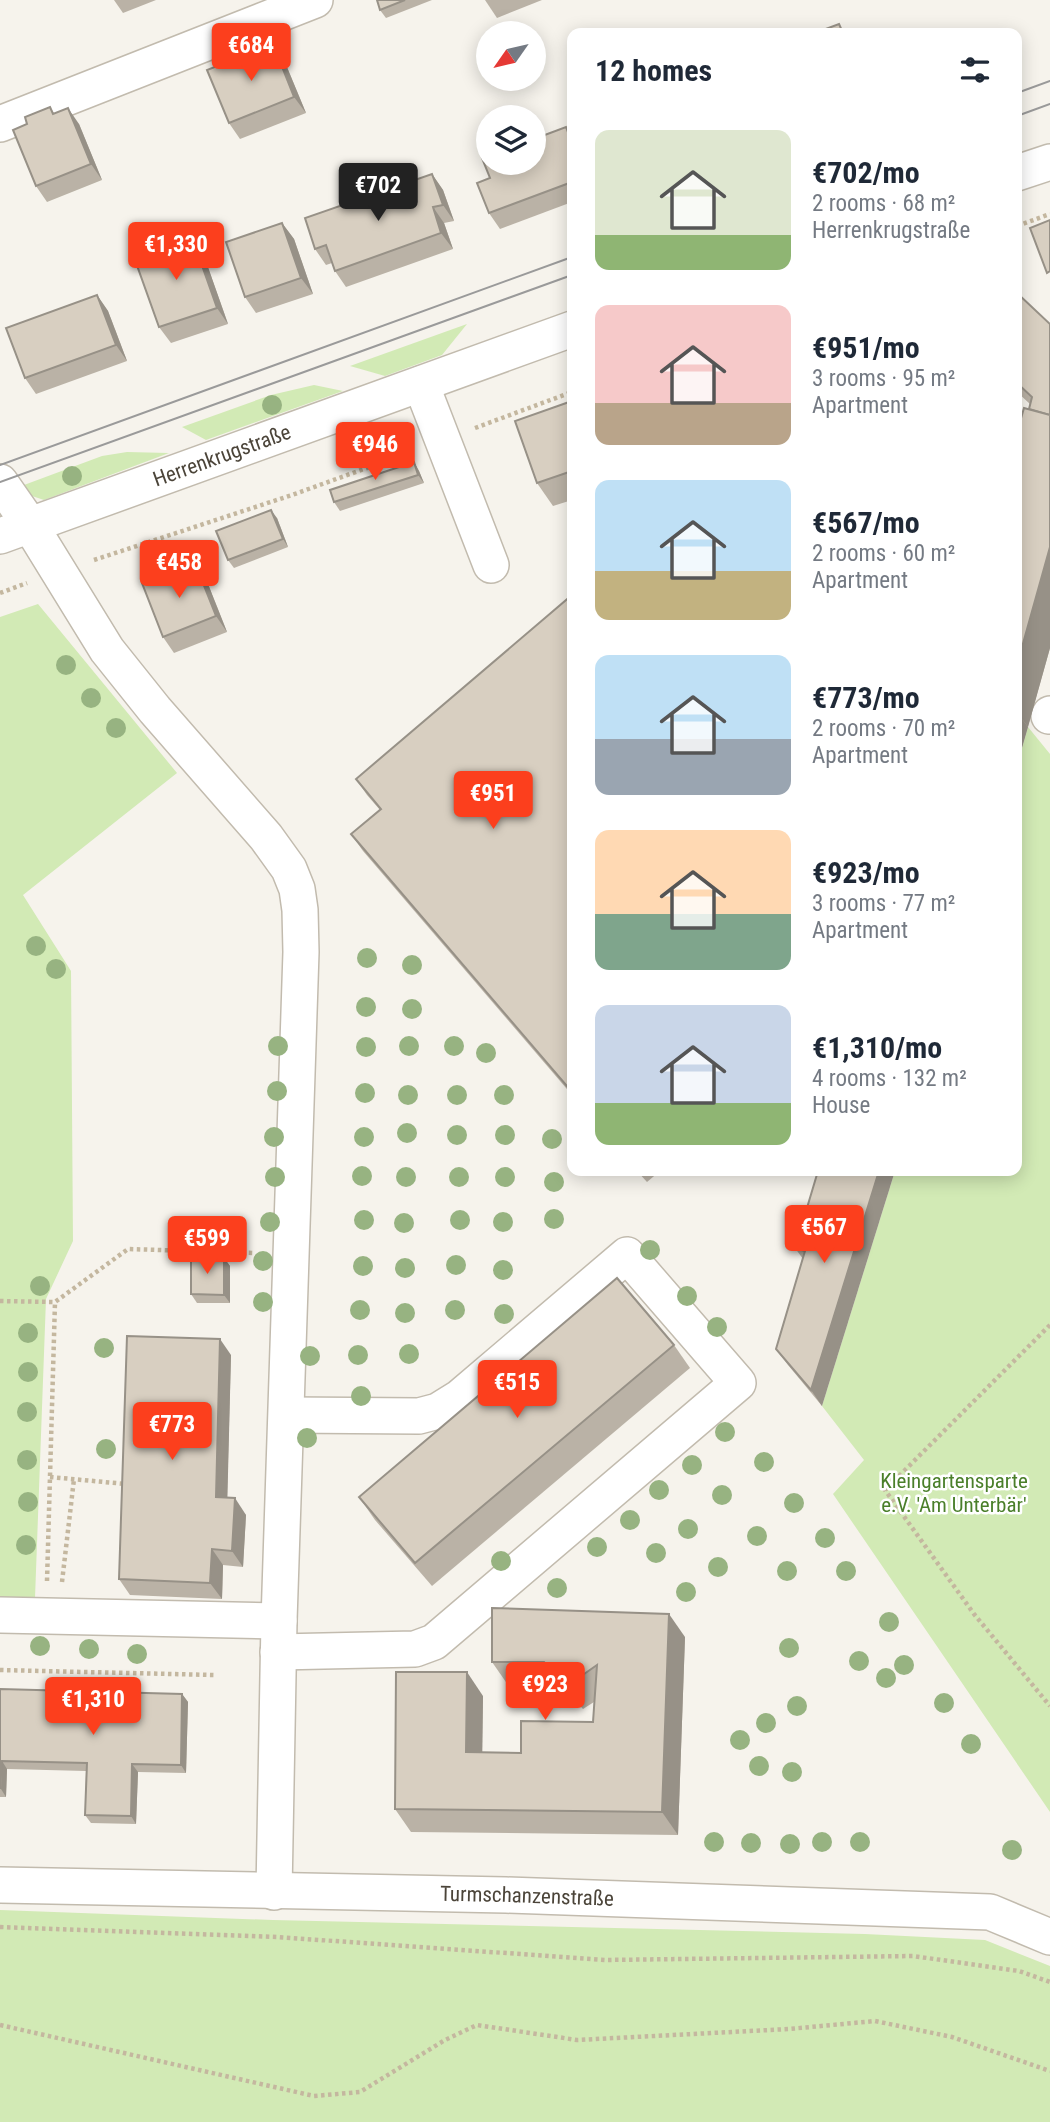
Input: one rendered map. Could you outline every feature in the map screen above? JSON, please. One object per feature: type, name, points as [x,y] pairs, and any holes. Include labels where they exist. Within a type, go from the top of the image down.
[{"type":"street","points":[[0,124],[315,0]]},
{"type":"street","points":[[1022,171],[1050,162]]},
{"type":"street","name":"Herrenkrugstraße","points":[[15,531],[567,331]]},
{"type":"street","points":[[421,384],[491,565]]},
{"type":"street","points":[[0,482],[15,531],[155,710],[266,836],[289,869],[297,889],[301,952],[279,1636],[274,1892]]},
{"type":"street","points":[[0,1615],[45,1616],[415,1649],[434,1642],[738,1384],[627,1255],[459,1398],[438,1411],[413,1417],[287,1415]]},
{"type":"street","name":"Turmschanzenstraße","points":[[0,1885],[519,1895],[990,1912],[1050,1937]]},
{"type":"path","points":[[1022,224],[1050,214]]},
{"type":"path","points":[[81,564],[292,495],[567,394]]},
{"type":"path","points":[[0,593],[31,582]]},
{"type":"path","points":[[0,1300],[55,1302],[128,1249],[291,1254]]},
{"type":"path","points":[[45,1616],[55,1302]]},
{"type":"path","points":[[1050,1325],[886,1490],[974,1614],[1050,1706]]},
{"type":"path","points":[[50,1477],[134,1485]]},
{"type":"path","points":[[45,1616],[60,1599],[74,1479]]},
{"type":"path","points":[[0,1670],[214,1675]]},
{"type":"path","points":[[0,1927],[278,1937],[605,1961],[912,1956],[1019,1971],[1050,1982]]},
{"type":"path","points":[[0,2025],[314,2096],[360,2092],[445,2040],[477,2025],[577,2040],[763,2031],[875,2021],[952,2037],[1050,2071]]},
{"type":"green space","points":[[467,324],[442,355],[385,376],[350,366]]},
{"type":"green space","points":[[314,385],[343,391],[206,440],[182,427],[271,395]]},
{"type":"green space","points":[[127,452],[169,453],[44,500],[29,495],[24,485],[102,456]]},
{"type":"green space","points":[[38,604],[177,773],[23,895],[71,971],[73,1241],[46,1299],[35,1598],[0,1597],[0,617]]},
{"type":"green space","name":"Kleingartensparte e.V. 'Am Unterbär'","points":[[1028,727],[1050,754],[1050,1812],[833,1494],[864,1460],[822,1406],[893,1176],[1022,1176],[1022,748]]},
{"type":"green space","points":[[0,1910],[273,1920],[865,1934],[985,1940],[1050,1966],[1050,2122],[0,2122]]},
{"type":"building","points":[[377,0],[405,0],[380,10]]},
{"type":"building","points":[[273,44],[294,97],[229,123],[207,70]]},
{"type":"building","points":[[50,107],[53,114],[68,108],[91,164],[36,186],[13,130],[27,124],[25,117]]},
{"type":"building","points":[[566,127],[567,184],[489,213],[477,183],[490,178],[489,175],[546,175],[546,134]]},
{"type":"building","points":[[432,174],[443,205],[433,207],[441,233],[335,271],[326,245],[315,249],[305,218]]},
{"type":"building","points":[[1050,220],[1050,271],[1047,273],[1030,228]]},
{"type":"building","points":[[282,223],[301,278],[245,297],[226,242]]},
{"type":"building","points":[[192,237],[217,308],[159,327],[134,257]]},
{"type":"building","points":[[97,295],[116,345],[25,378],[6,328]]},
{"type":"building","points":[[1022,298],[1050,324],[1050,415],[1029,409],[1032,397],[1022,388]]},
{"type":"building","points":[[567,403],[567,473],[537,483],[515,421]]},
{"type":"building","points":[[1024,408],[1050,415],[1050,547],[1022,647]]},
{"type":"building","points":[[414,462],[418,475],[334,502],[330,490]]},
{"type":"building","points":[[271,510],[283,539],[228,560],[216,531]]},
{"type":"building","points":[[195,563],[216,616],[163,637],[142,583]]},
{"type":"building","points":[[567,599],[567,1086],[351,834],[381,809],[356,779]]},
{"type":"building","points":[[817,1176],[877,1176],[811,1390],[776,1349],[805,1251],[795,1248]]},
{"type":"building","points":[[191,1257],[224,1258],[224,1295],[191,1294]]},
{"type":"building","points":[[617,1278],[674,1345],[415,1563],[359,1497]]},
{"type":"building","points":[[127,1336],[220,1339],[216,1497],[235,1498],[232,1551],[212,1549],[210,1583],[119,1579]]},
{"type":"building","points":[[492,1608],[669,1614],[662,1812],[395,1809],[396,1672],[467,1672],[466,1752],[521,1753],[521,1721],[593,1722],[597,1665],[567,1686],[544,1662],[492,1662]]},
{"type":"building","points":[[0,1689],[182,1694],[181,1765],[132,1764],[131,1816],[85,1815],[87,1763],[2,1761],[0,1789]]},
{"type":"tram line","points":[[1022,91],[1050,81]]},
{"type":"tram line","points":[[1022,114],[1050,104]]},
{"type":"tram line","points":[[0,465],[567,259]]},
{"type":"tram line","points":[[0,482],[567,277]]}]
